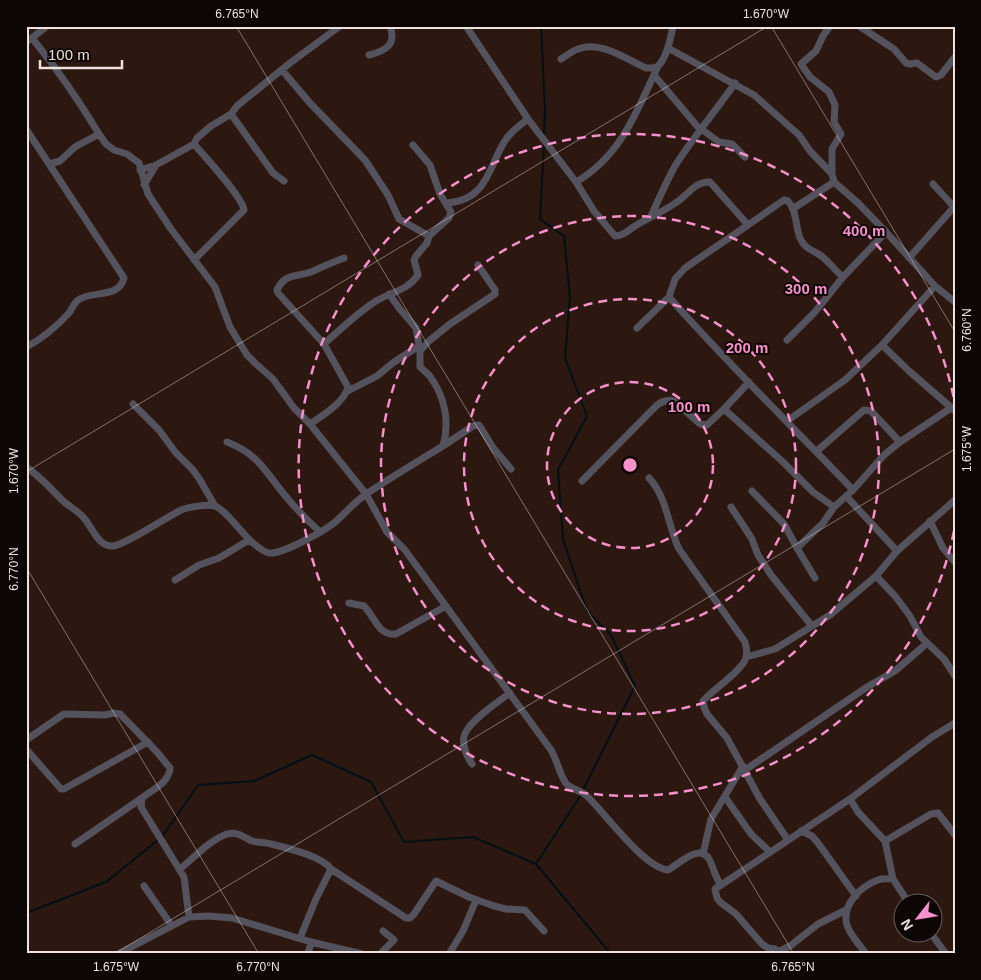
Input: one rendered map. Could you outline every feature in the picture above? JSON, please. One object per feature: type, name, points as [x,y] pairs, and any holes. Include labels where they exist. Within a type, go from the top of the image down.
[{"type":"street","points":[[47,26],[29,40],[67,83],[106,144],[114,150],[127,154],[139,163],[148,194],[171,229],[215,287],[230,328],[248,355],[272,379],[366,494],[387,532],[405,550],[552,750],[565,782],[587,796],[608,821],[647,860],[666,870],[693,854],[703,854],[709,860],[713,873],[720,884]]},
{"type":"street","points":[[140,170],[156,166],[194,144],[197,138],[210,126],[231,114],[237,106],[340,26]]},
{"type":"street","points":[[368,55],[390,45],[393,40],[390,26]]},
{"type":"street","points":[[466,26],[528,119],[576,182],[594,211],[615,236],[621,236],[651,216],[677,202],[695,186],[707,182],[712,184],[748,225]]},
{"type":"street","points":[[576,182],[586,176],[612,153],[625,133],[668,48],[673,26]]},
{"type":"street","points":[[830,26],[816,51],[801,64],[810,77],[827,89],[835,105],[834,122],[841,134],[832,149],[833,178]]},
{"type":"street","points":[[859,26],[894,49],[906,63],[917,63],[936,77],[941,75],[955,57]]},
{"type":"street","points":[[561,59],[579,48],[594,46],[603,48],[646,68],[652,69],[658,66]]},
{"type":"street","points":[[668,48],[754,95],[799,135],[833,178],[935,286],[955,302]]},
{"type":"street","points":[[282,70],[309,102],[366,160],[388,195],[399,219],[429,236]]},
{"type":"street","points":[[654,75],[701,129],[719,142],[732,144],[745,157]]},
{"type":"street","points":[[651,216],[675,166],[735,83]]},
{"type":"street","points":[[231,114],[273,174],[284,181]]},
{"type":"street","points":[[447,203],[457,202],[478,189],[491,172],[504,142],[528,119]]},
{"type":"street","points":[[26,129],[124,278],[118,289],[84,297],[76,301],[70,312],[60,322],[36,342],[26,347]]},
{"type":"street","points":[[56,175],[60,162],[75,147],[99,134]]},
{"type":"street","points":[[194,144],[244,206],[244,210],[194,260]]},
{"type":"street","points":[[324,344],[357,315],[389,294],[407,287],[415,279],[418,273],[414,258],[426,244],[429,236],[449,218],[451,212],[440,194],[430,165],[413,144]]},
{"type":"street","points":[[49,164],[60,162]]},
{"type":"street","points":[[144,185],[156,166]]},
{"type":"street","points":[[794,208],[833,178]]},
{"type":"street","points":[[909,258],[955,207],[933,184]]},
{"type":"street","points":[[637,328],[669,297],[675,279],[685,268],[784,200],[788,201],[794,208],[802,242],[807,248],[819,254],[843,277]]},
{"type":"street","points":[[787,340],[814,313],[843,277],[886,232]]},
{"type":"street","points":[[344,258],[308,273],[289,277],[282,282],[277,290],[324,344],[344,377],[348,387],[346,392]]},
{"type":"street","points":[[310,424],[332,407],[346,392],[376,376],[394,362],[420,349],[450,324],[495,294],[478,264]]},
{"type":"street","points":[[786,421],[844,380],[882,345],[935,286]]},
{"type":"street","points":[[389,294],[416,328],[420,349],[420,367],[428,374],[444,405],[446,428],[443,446]]},
{"type":"street","points":[[669,297],[706,338],[853,490]]},
{"type":"street","points":[[797,548],[823,524],[834,507],[853,490],[884,455],[900,442],[953,410],[882,345]]},
{"type":"street","points":[[582,481],[660,403],[669,400],[674,401],[703,426],[707,425],[724,409],[749,382]]},
{"type":"street","points":[[133,404],[159,430],[176,453],[193,470],[215,506],[249,540],[265,552],[274,553],[320,532],[334,523],[349,507],[366,494],[473,426],[478,425],[494,449],[511,469]]},
{"type":"street","points":[[724,409],[813,492],[834,507]]},
{"type":"street","points":[[817,451],[864,410],[871,411],[900,442]]},
{"type":"street","points":[[227,442],[242,448],[257,460],[287,498],[320,532]]},
{"type":"street","points":[[26,467],[44,480],[62,500],[76,509],[102,543],[108,546],[121,544],[181,510],[190,507],[215,506]]},
{"type":"street","points":[[649,478],[662,496],[673,537],[679,549],[745,642],[747,650],[743,664],[704,701],[708,714],[727,738],[760,798],[788,840]]},
{"type":"street","points":[[752,491],[784,524],[814,578]]},
{"type":"street","points":[[846,496],[897,551]]},
{"type":"street","points":[[746,657],[775,648],[830,615],[876,576],[897,551],[955,500]]},
{"type":"street","points":[[731,507],[752,539],[758,555],[771,575],[811,625]]},
{"type":"street","points":[[930,521],[943,548],[955,562]]},
{"type":"street","points":[[175,580],[199,565],[219,558],[249,540]]},
{"type":"street","points":[[876,576],[895,596],[926,644],[940,654],[955,676]]},
{"type":"street","points":[[349,603],[364,606],[380,629],[392,634],[396,634],[446,606]]},
{"type":"street","points":[[703,854],[711,819],[744,768],[867,687],[895,671],[926,644]]},
{"type":"street","points":[[472,764],[465,749],[465,733],[471,724],[510,693]]},
{"type":"street","points":[[26,740],[64,714],[120,714],[148,742],[170,768],[170,774],[162,784],[75,844]]},
{"type":"street","points":[[846,910],[818,924],[779,953],[765,946],[736,914],[718,900],[715,889],[850,798],[932,737],[955,723]]},
{"type":"street","points":[[26,749],[61,789],[64,789],[148,742]]},
{"type":"street","points":[[725,797],[751,834],[770,852]]},
{"type":"street","points":[[142,798],[141,806],[180,869],[186,885],[190,917]]},
{"type":"street","points":[[850,798],[858,812],[885,841],[893,879],[901,892]]},
{"type":"street","points":[[885,841],[931,814],[938,813],[955,835]]},
{"type":"street","points":[[801,831],[812,836],[818,843],[856,896]]},
{"type":"street","points":[[180,869],[212,842],[234,833],[243,835],[251,840],[272,844],[322,861],[331,869],[406,918],[410,918],[414,914],[436,881],[476,900],[506,909],[525,910],[544,930]]},
{"type":"street","points":[[300,938],[331,869]]},
{"type":"street","points":[[866,954],[846,924],[846,910],[856,896],[876,880],[884,878],[893,879]]},
{"type":"street","points":[[144,886],[172,926]]},
{"type":"street","points":[[449,954],[463,931],[476,900]]},
{"type":"street","points":[[118,954],[190,917],[220,916],[310,942],[362,954]]},
{"type":"street","points":[[380,954],[394,940],[383,931]]},
{"type":"street","points":[[308,954],[310,942]]},
{"type":"street","points":[[937,942],[946,954]]},
{"type":"street","points":[[762,954],[765,946]]},
{"type":"waterway","points":[[541,26],[545,110],[544,133]]},
{"type":"waterway","points":[[544,145],[540,219],[564,236],[570,297],[565,358],[587,416],[558,470],[563,539],[587,611],[611,635],[635,686],[583,790]]},
{"type":"waterway","points":[[162,837],[198,785],[254,781],[312,755],[371,782],[404,842],[473,837],[536,864],[611,954]]},
{"type":"waterway","points":[[536,864],[581,795]]},
{"type":"waterway","points":[[26,913],[106,882],[158,840]]}]
